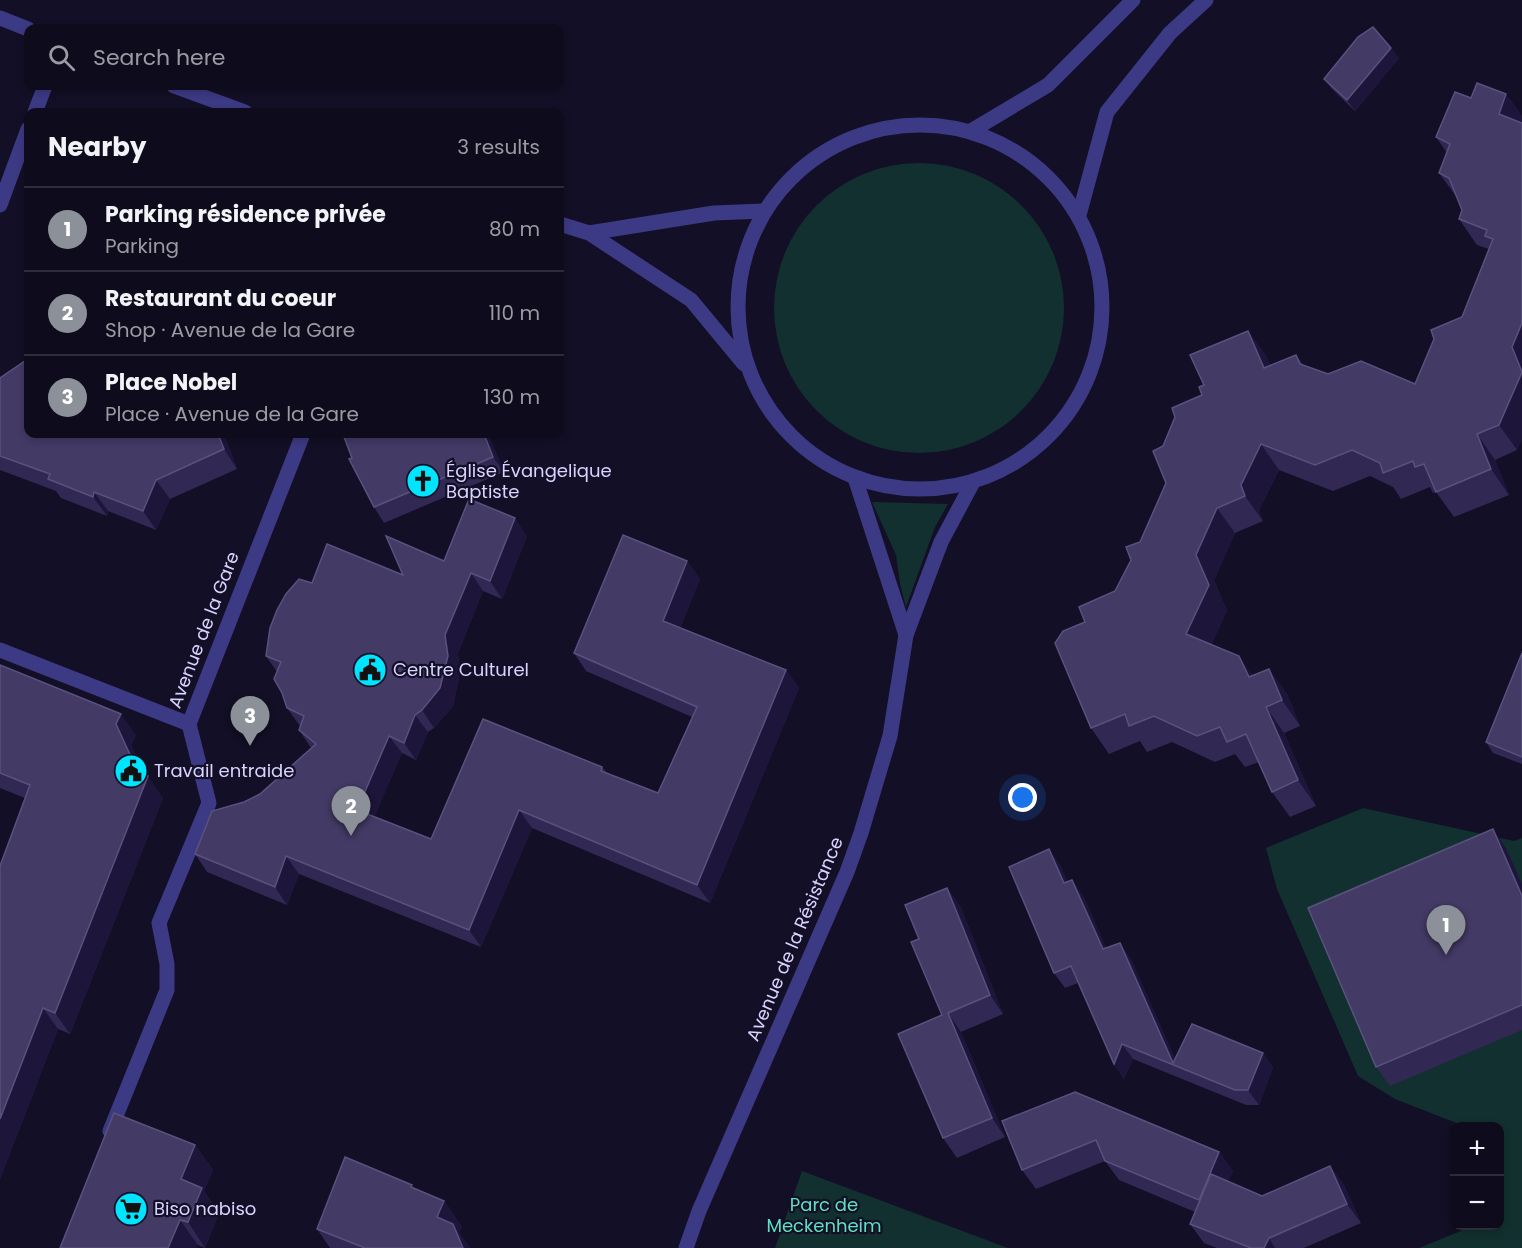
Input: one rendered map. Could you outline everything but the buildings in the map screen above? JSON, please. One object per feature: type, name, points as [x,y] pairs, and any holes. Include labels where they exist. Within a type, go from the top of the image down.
[{"type":"street","points":[[971,130],[1048,85],[1133,0]]},
{"type":"street","points":[[1079,215],[1107,112],[1170,33],[1206,0]]},
{"type":"street","points":[[0,18],[24,27]]},
{"type":"street","points":[[36,108],[43,90]]},
{"type":"street","points":[[185,90],[234,108]]},
{"type":"street","points":[[912,123],[971,130],[1014,149],[1051,178],[1079,215],[1100,269],[1103,327],[1087,382],[1054,430],[1009,466],[972,483],[904,489],[855,478],[808,452],[758,400],[746,366],[736,313],[742,260],[764,211],[803,166],[854,136],[912,123]]},
{"type":"street","points":[[0,205],[24,140]]},
{"type":"street","points":[[589,232],[714,213],[764,211]]},
{"type":"street","points":[[564,225],[589,232],[691,300],[746,366]]},
{"type":"street","name":"Avenue de la Gare","points":[[106,1141],[167,990],[167,964],[159,923],[209,803],[189,724],[301,438]]},
{"type":"street","name":"Avenue de la Résistance","points":[[855,478],[906,635]]},
{"type":"street","name":"Avenue de la Résistance","points":[[686,1248],[699,1211],[857,844],[890,736],[906,635],[941,542],[972,483]]},
{"type":"street","points":[[0,650],[189,724]]},
{"type":"green space","points":[[933,163],[961,169],[988,180],[1022,205],[1040,227],[1053,252],[1062,280],[1064,308],[1062,336],[1053,364],[1040,389],[1022,411],[1000,429],[975,442],[947,451],[905,453],[877,447],[850,436],[816,411],[798,389],[785,364],[776,336],[774,294],[780,266],[791,239],[816,205],[838,187],[863,174],[891,165]]},
{"type":"green space","points":[[872,502],[948,504],[935,527],[906,607],[896,555]]},
{"type":"green space","points":[[1363,808],[1514,841],[1522,838],[1522,1248],[1419,1248],[1463,1230],[1504,1230],[1504,1122],[1454,1122],[1395,1099],[1358,1076],[1277,889],[1266,848]]},
{"type":"green space","name":"Parc de Meckenheim","points":[[802,1171],[1008,1248],[775,1248]]},
{"type":"place","name":"Église Évangelique Baptiste","points":[[423,481]]},
{"type":"place","name":"Centre Culturel","points":[[370,670]]},
{"type":"place","name":"Place Nobel","points":[[250,746]]},
{"type":"place","name":"Travail entraide","points":[[131,771]]},
{"type":"place","name":"Restaurant du coeur","points":[[351,836]]},
{"type":"place","name":"Parking résidence privée","points":[[1446,955]]},
{"type":"place","name":"Biso nabiso","points":[[131,1209]]}]
